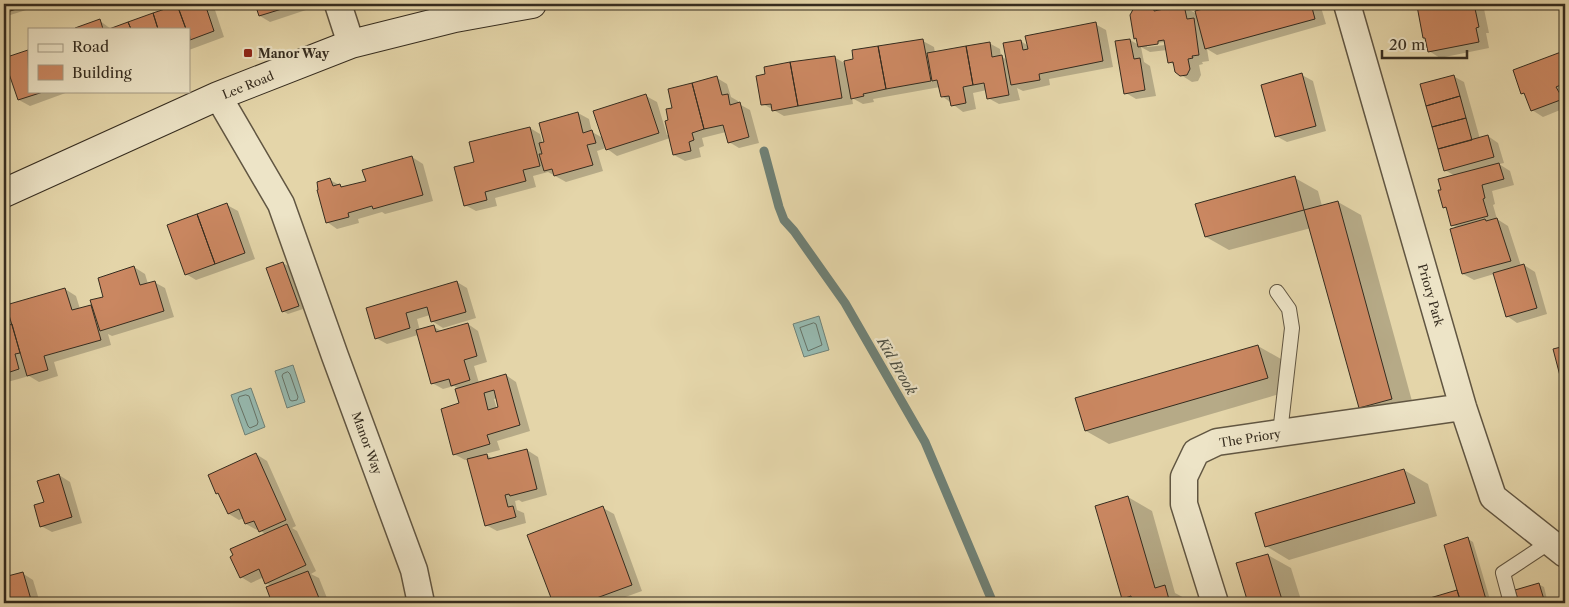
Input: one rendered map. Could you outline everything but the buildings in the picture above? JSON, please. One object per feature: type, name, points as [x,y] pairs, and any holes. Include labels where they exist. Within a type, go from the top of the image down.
[{"type":"main road","name":"Lee Road","points":[[4,194],[218,96],[351,44],[455,18],[532,4]]},
{"type":"street","points":[[338,4],[351,44]]},
{"type":"street","name":"Priory Park","points":[[1347,4],[1462,407],[1493,497],[1558,548]]},
{"type":"street","name":"Manor Way","points":[[218,96],[281,204],[414,570],[421,603]]},
{"type":"street","name":"The Priory","points":[[1215,603],[1184,504],[1184,478],[1196,452],[1217,442],[1462,407]]},
{"type":"lane","points":[[1277,292],[1289,309],[1292,328],[1280,433]]},
{"type":"lane","points":[[1510,603],[1503,573],[1558,548]]},
{"type":"water","points":[[819,316],[829,350],[804,357],[793,324]]},
{"type":"water","points":[[293,365],[305,402],[287,408],[275,371]]},
{"type":"water","points":[[251,388],[265,427],[245,435],[231,395]]},
{"type":"waterway","name":"Kid Brook","points":[[764,151],[784,220],[794,231],[845,303],[925,442],[993,603]]},
{"type":"place","name":"Manor Way","points":[[248,53]]}]
